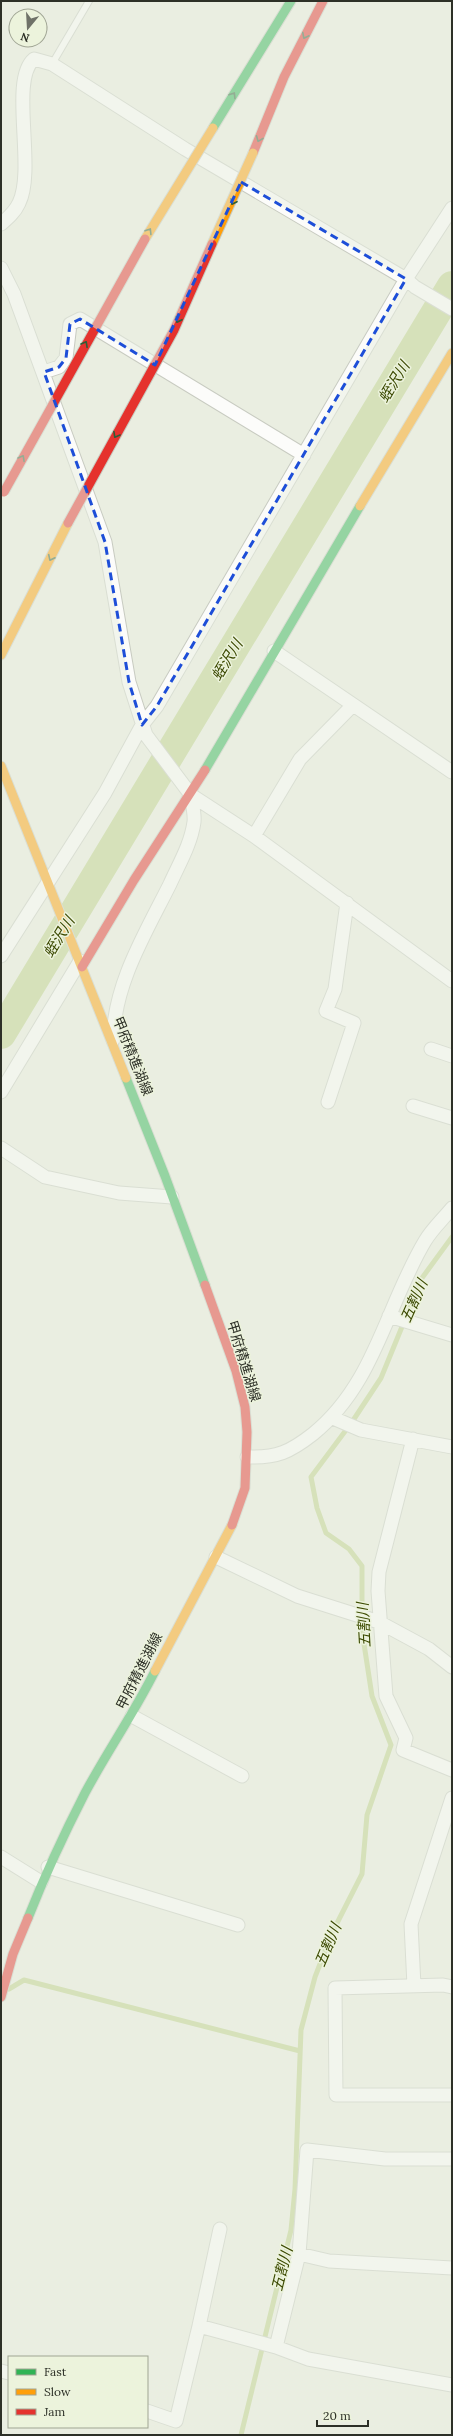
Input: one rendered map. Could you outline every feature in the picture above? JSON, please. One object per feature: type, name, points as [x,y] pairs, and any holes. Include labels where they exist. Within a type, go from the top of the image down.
[{"type":"main road","points":[[2,494],[129,264],[291,1]]},
{"type":"main road","points":[[1,655],[68,523],[174,330],[253,153],[284,77],[323,1]]},
{"type":"main road","points":[[80,961],[134,880],[274,651],[452,353]]},
{"type":"main road","name":"甲府精進湖線","points":[[1,766],[113,1042],[236,1371],[245,1406],[247,1457],[245,1488],[237,1516],[132,1716],[86,1792],[48,1867],[13,1954],[1,1997]]},
{"type":"street","points":[[1,224],[11,215],[19,203],[26,177],[23,84],[27,65],[34,59],[52,64],[185,149],[411,283],[452,309]]},
{"type":"street","points":[[1,956],[50,885],[144,730],[156,706],[304,456],[411,283],[452,208]]},
{"type":"street","points":[[1,268],[14,294],[44,372],[105,542],[129,682],[144,730],[188,790],[254,836],[452,981]]},
{"type":"street","points":[[44,372],[60,368],[66,358],[70,324],[80,319],[304,456]]},
{"type":"street","points":[[274,651],[452,772]]},
{"type":"street","points":[[254,836],[300,759],[353,705]]},
{"type":"street","points":[[113,1042],[113,1021],[120,990],[186,852],[194,821],[188,790]]},
{"type":"street","points":[[328,1102],[354,1023],[326,1010],[335,989],[347,904]]},
{"type":"street","points":[[1,1092],[80,961]]},
{"type":"street","points":[[431,1049],[452,1056]]},
{"type":"street","points":[[413,1106],[452,1118]]},
{"type":"street","points":[[1,1148],[45,1177],[119,1193],[172,1197]]},
{"type":"street","points":[[247,1457],[266,1458],[294,1449],[333,1418],[364,1373],[389,1316],[426,1240],[452,1208]]},
{"type":"street","points":[[389,1316],[452,1335]]},
{"type":"street","points":[[333,1418],[361,1430],[452,1446]]},
{"type":"street","points":[[413,1440],[379,1572],[379,1622],[386,1696],[406,1738],[403,1750],[452,1770]]},
{"type":"street","points":[[216,1557],[297,1596],[379,1622],[429,1649],[452,1667]]},
{"type":"street","points":[[132,1716],[242,1776]]},
{"type":"street","points":[[414,1986],[411,1924],[452,1798]]},
{"type":"street","points":[[1,1857],[41,1882]]},
{"type":"street","points":[[48,1867],[238,1925]]},
{"type":"street","points":[[452,1987],[443,1985],[335,1988],[336,2094],[452,2095]]},
{"type":"street","points":[[276,2347],[299,2254],[307,2150],[385,2159],[452,2159]]},
{"type":"street","points":[[148,2411],[176,2421],[220,2229]]},
{"type":"street","points":[[299,2254],[329,2261],[452,2268]]},
{"type":"street","points":[[198,2326],[276,2347],[308,2359],[452,2385]]},
{"type":"lane","points":[[52,64],[89,1]]},
{"type":"highlighted area","points":[[241,182],[406,279],[157,706],[142,725],[129,682],[105,542],[44,372],[59,367],[66,358],[70,324],[80,319],[155,365]]},
{"type":"waterway","name":"蛭沢川","points":[[1,1034],[452,286]]},
{"type":"waterway","name":"五割川","points":[[241,2435],[291,2230],[295,2189],[301,2030],[315,1977],[332,1933],[362,1874],[367,1815],[391,1745],[372,1696],[362,1631],[362,1566],[349,1549],[326,1533],[317,1508],[311,1477],[352,1422],[381,1378],[422,1278],[452,1237]]},
{"type":"waterway","name":"五割川","points":[[9,1989],[24,1980],[300,2051]]},
{"type":"traffic: fast","points":[[213,128],[291,1]]},
{"type":"traffic: fast","points":[[205,770],[360,506]]},
{"type":"traffic: fast","points":[[126,1078],[165,1176],[205,1285]]},
{"type":"traffic: fast","points":[[28,1918],[55,1855],[85,1793],[155,1671]]},
{"type":"traffic: slow","points":[[145,239],[213,128]]},
{"type":"traffic: slow","points":[[212,244],[253,153]]},
{"type":"traffic: slow","points":[[360,506],[452,353]]},
{"type":"traffic: slow","points":[[1,655],[68,523]]},
{"type":"traffic: slow","points":[[1,766],[126,1078]]},
{"type":"traffic: slow","points":[[155,1671],[232,1525]]},
{"type":"traffic: jam","points":[[253,153],[284,77],[323,1]]},
{"type":"traffic: jam","points":[[4,492],[145,239]]},
{"type":"traffic: jam","points":[[68,523],[174,330],[212,244]]},
{"type":"traffic: jam","points":[[82,967],[134,880],[205,770]]},
{"type":"traffic: jam","points":[[205,1285],[236,1371],[245,1407],[247,1432],[245,1488],[232,1525]]},
{"type":"traffic: jam","points":[[1,1997],[13,1954],[28,1918]]}]
